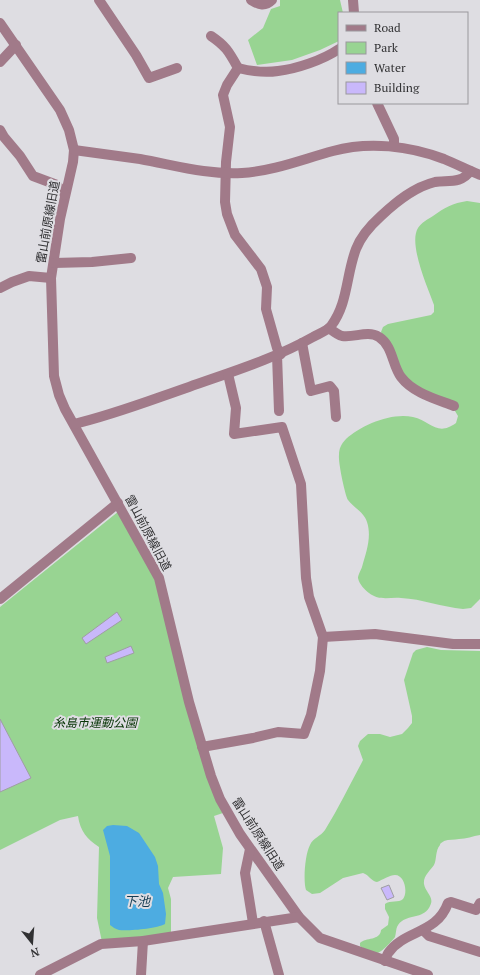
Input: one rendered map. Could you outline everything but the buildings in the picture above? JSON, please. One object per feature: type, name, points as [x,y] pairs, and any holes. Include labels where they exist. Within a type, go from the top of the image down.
[{"type":"street","points":[[99,0],[136,54],[149,78],[177,68]]},
{"type":"street","points":[[251,0],[261,5],[268,4],[272,0]]},
{"type":"street","points":[[353,0],[354,12]]},
{"type":"street","name":"雷山前原線旧道","points":[[0,23],[60,110],[69,130],[74,150],[73,162],[60,219],[51,278],[54,376],[59,396],[159,578],[184,682],[202,747],[220,799],[250,849],[299,917],[320,938],[428,975]]},
{"type":"street","points":[[211,36],[223,43],[238,68],[252,71],[277,72],[308,64],[338,49]]},
{"type":"street","points":[[0,62],[16,45]]},
{"type":"street","points":[[238,68],[227,85],[223,95],[230,127],[225,202],[227,214],[235,235],[261,269],[267,287],[266,309],[279,355],[279,411]]},
{"type":"street","points":[[377,104],[394,139],[394,146]]},
{"type":"street","points":[[0,130],[33,176],[56,185],[65,195]]},
{"type":"street","points":[[74,150],[140,159],[191,170],[226,173],[257,172],[268,170],[346,148],[394,146],[424,152],[480,175]]},
{"type":"street","points":[[74,424],[228,374],[279,355],[330,328],[345,298],[356,250],[362,237],[372,224],[411,192],[430,184],[458,180],[467,176],[470,170]]},
{"type":"street","points":[[54,262],[92,262],[130,258]]},
{"type":"street","points":[[0,288],[29,276],[51,278]]},
{"type":"street","points":[[330,328],[342,336],[368,334],[379,337],[389,348],[400,376],[410,386],[426,396],[454,406]]},
{"type":"street","points":[[302,344],[311,391],[330,386],[334,391],[336,417]]},
{"type":"street","points":[[202,747],[278,732],[304,734],[311,715],[320,671],[323,637],[309,597],[306,578],[301,484],[282,427],[234,434],[236,408],[228,374]]},
{"type":"street","points":[[0,599],[118,504]]},
{"type":"street","points":[[323,637],[375,634],[453,644],[480,644]]},
{"type":"street","points":[[250,849],[245,873],[253,923]]},
{"type":"street","points":[[385,961],[389,952],[399,943],[423,930],[437,920],[446,910],[448,903],[451,902],[479,908]]},
{"type":"street","points":[[40,975],[101,944],[143,940],[299,917]]},
{"type":"street","points":[[264,921],[279,975]]},
{"type":"street","points":[[423,930],[429,936],[480,952]]},
{"type":"street","points":[[141,975],[143,940]]},
{"type":"green space","points":[[280,0],[340,0],[343,12],[338,12],[338,41],[292,60],[257,65],[248,40],[263,28],[271,9],[280,6]]},
{"type":"green space","points":[[467,201],[480,203],[480,599],[471,608],[463,609],[447,607],[424,601],[377,597],[362,587],[358,578],[368,545],[369,533],[364,515],[348,500],[339,455],[342,445],[352,434],[368,425],[387,418],[396,416],[413,417],[434,427],[444,429],[456,423],[458,416],[455,411],[427,394],[407,378],[394,359],[381,332],[383,327],[388,324],[431,315],[434,312],[434,305],[417,255],[415,244],[418,228],[427,220],[449,206]]},
{"type":"green space","name":"糸島市運動公園","points":[[119,511],[157,580],[223,813],[214,816],[223,848],[221,874],[173,877],[168,888],[171,899],[171,935],[102,942],[97,918],[99,847],[91,841],[82,830],[78,816],[60,820],[0,850],[0,607]]},
{"type":"green space","points":[[427,647],[441,650],[480,651],[480,835],[464,839],[446,840],[440,844],[437,850],[434,865],[424,881],[425,887],[431,897],[431,903],[428,910],[425,913],[405,919],[400,923],[397,926],[394,939],[381,951],[375,953],[360,946],[360,943],[378,936],[381,930],[388,925],[389,917],[385,909],[385,904],[403,899],[405,896],[405,885],[403,881],[398,876],[393,875],[377,882],[363,873],[343,878],[320,893],[312,894],[306,890],[305,886],[308,849],[311,843],[325,830],[363,760],[358,746],[360,741],[368,734],[380,734],[390,737],[402,734],[412,723],[412,716],[404,680],[413,653],[416,650]]},
{"type":"water","name":"下池","points":[[107,826],[127,826],[139,833],[155,857],[158,866],[159,884],[163,893],[166,914],[165,924],[161,926],[119,930],[110,925],[110,856],[103,830]]}]
